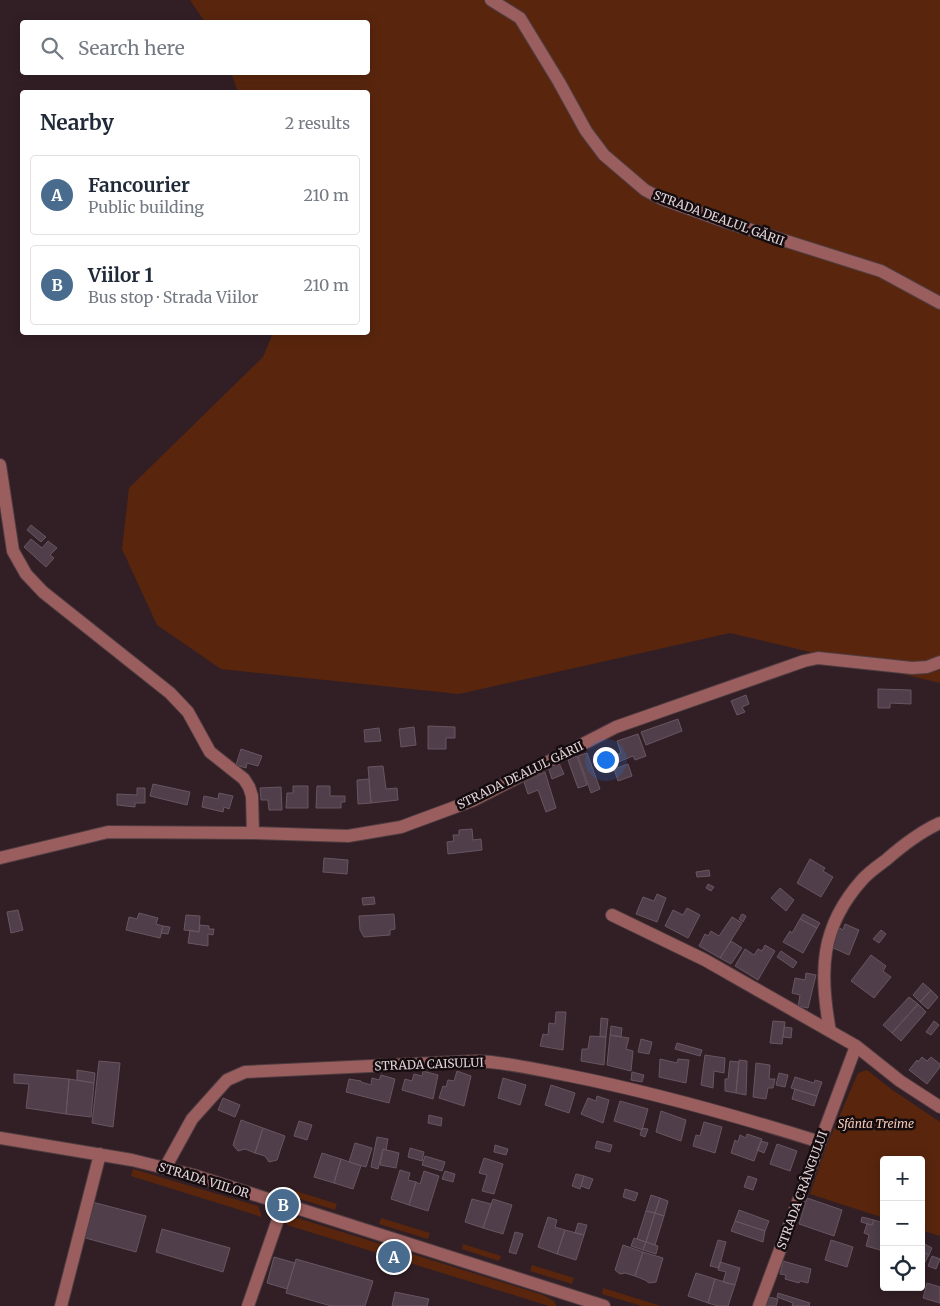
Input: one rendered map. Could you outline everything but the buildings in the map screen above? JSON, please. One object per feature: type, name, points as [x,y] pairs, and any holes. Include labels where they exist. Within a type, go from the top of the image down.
[{"type":"street","name":"STRADA DEALUL GĂRII","points":[[491,0],[520,18],[560,82],[586,131],[604,155],[646,190],[662,199],[723,221],[881,271],[940,303]]},
{"type":"street","points":[[0,465],[13,551],[26,574],[43,592],[170,693],[185,708],[210,752],[244,779],[249,787],[252,796],[253,832]]},
{"type":"street","name":"STRADA DEALUL GĂRII","points":[[0,858],[108,832],[253,832],[348,836],[401,828],[474,800],[616,727],[804,660],[818,658],[912,668],[927,667],[940,662]]},
{"type":"street","points":[[830,1031],[825,1003],[824,972],[828,939],[842,907],[863,879],[899,849],[940,823]]},
{"type":"street","points":[[612,915],[706,960],[856,1046],[900,1081],[940,1107]]},
{"type":"street","name":"STRADA CRÂNGULUI","points":[[760,1306],[856,1046]]},
{"type":"street","name":"STRADA CAISULUI","points":[[165,1168],[192,1119],[227,1080],[244,1072],[476,1061],[497,1062],[609,1084],[750,1120],[820,1142]]},
{"type":"street","name":"STRADA VIILOR","points":[[0,1138],[100,1154],[165,1168],[282,1204],[574,1301],[604,1306]]},
{"type":"street","points":[[61,1306],[100,1154]]},
{"type":"street","points":[[248,1306],[282,1204]]},
{"type":"green space","points":[[190,0],[940,0],[940,683],[730,633],[459,694],[221,669],[157,625],[122,549],[129,488],[263,357],[272,335],[370,335],[370,90],[237,90],[232,75],[370,75],[370,20],[204,20]]},
{"type":"green space","name":"Sfânta Treime","points":[[867,1070],[891,1089],[940,1122],[940,1236],[925,1231],[925,1156],[880,1156],[880,1217],[810,1194],[827,1145],[858,1073]]},
{"type":"green space","points":[[133,1169],[258,1206],[262,1217],[131,1176]]},
{"type":"green space","points":[[283,1187],[337,1204],[335,1210],[281,1193]]},
{"type":"green space","points":[[286,1216],[543,1295],[554,1301],[556,1306],[549,1306],[287,1225]]},
{"type":"green space","points":[[381,1218],[430,1233],[428,1239],[379,1224]]},
{"type":"green space","points":[[463,1244],[501,1256],[499,1261],[462,1249]]},
{"type":"green space","points":[[532,1265],[574,1278],[572,1284],[530,1271]]},
{"type":"green space","points":[[603,1288],[661,1306],[642,1306],[602,1294]]},
{"type":"place","name":"Viilor 1","points":[[283,1205]]},
{"type":"place","name":"Fancourier","points":[[394,1257]]}]
